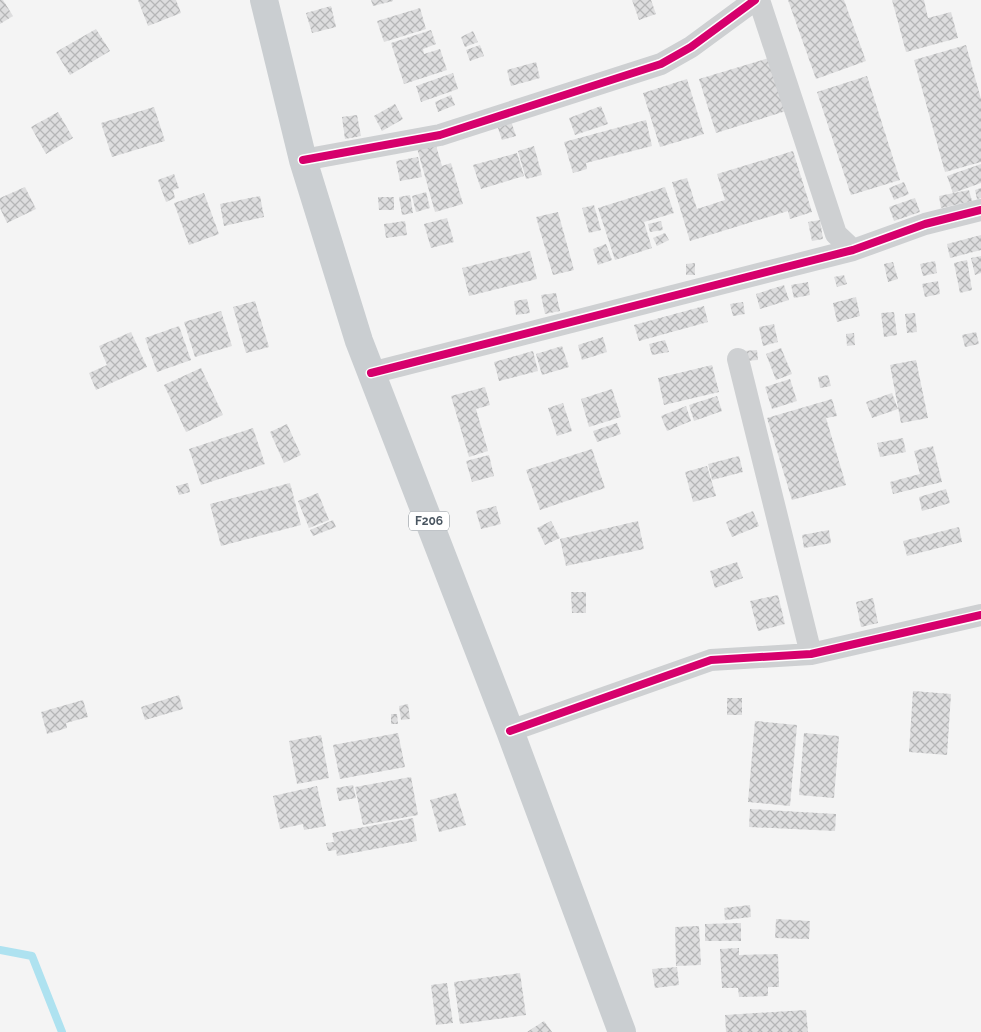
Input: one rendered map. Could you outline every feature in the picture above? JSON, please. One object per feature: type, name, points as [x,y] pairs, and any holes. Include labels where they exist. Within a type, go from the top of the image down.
[{"type":"main road","name":"F206","points":[[264,0],[304,160],[359,341],[510,731],[622,1032]]},
{"type":"street","points":[[304,160],[440,135],[661,64],[691,48],[755,0]]},
{"type":"street","points":[[759,0],[836,234],[853,250]]},
{"type":"street","points":[[371,373],[853,250],[926,224],[981,210]]},
{"type":"street","points":[[738,359],[811,654]]},
{"type":"street","points":[[510,731],[711,660],[811,654],[981,615]]},
{"type":"building","points":[[0,0],[3,0],[13,16],[0,24]]},
{"type":"building","points":[[138,0],[176,0],[181,13],[148,26]]},
{"type":"building","points":[[371,0],[393,0],[393,1],[373,6]]},
{"type":"building","points":[[632,0],[651,0],[656,14],[639,20]]},
{"type":"building","points":[[788,0],[844,0],[866,61],[816,79]]},
{"type":"building","points":[[892,0],[924,0],[928,18],[951,12],[958,38],[906,52]]},
{"type":"building","points":[[331,6],[336,27],[312,33],[306,13]]},
{"type":"building","points":[[420,8],[426,29],[384,42],[377,21]]},
{"type":"building","points":[[96,29],[110,51],[70,75],[56,52]]},
{"type":"building","points":[[431,30],[436,44],[423,49],[424,54],[440,49],[447,70],[404,84],[391,43]]},
{"type":"building","points":[[473,31],[478,42],[465,47],[461,37]]},
{"type":"building","points":[[480,45],[484,56],[470,61],[466,50]]},
{"type":"building","points":[[966,45],[981,99],[981,162],[945,172],[914,60]]},
{"type":"building","points":[[769,58],[786,111],[716,133],[699,79]]},
{"type":"building","points":[[536,62],[540,78],[511,86],[507,70]]},
{"type":"building","points":[[453,73],[458,89],[421,102],[416,86]]},
{"type":"building","points":[[867,76],[900,180],[851,195],[817,92]]},
{"type":"building","points":[[687,79],[704,134],[660,147],[643,93]]},
{"type":"building","points":[[451,95],[455,105],[438,112],[435,102]]},
{"type":"building","points":[[395,104],[403,119],[382,131],[374,116]]},
{"type":"building","points":[[601,106],[608,124],[575,135],[569,118]]},
{"type":"building","points":[[154,107],[165,141],[112,157],[101,123]]},
{"type":"building","points":[[58,112],[73,138],[46,154],[31,127]]},
{"type":"building","points":[[357,115],[361,136],[345,139],[342,117]]},
{"type":"building","points":[[646,120],[652,146],[586,163],[587,169],[573,173],[564,142]]},
{"type":"building","points":[[511,121],[516,136],[502,140],[497,125]]},
{"type":"building","points":[[435,142],[442,166],[451,163],[463,204],[435,212],[417,148]]},
{"type":"building","points":[[534,146],[542,175],[526,179],[518,151]]},
{"type":"building","points":[[793,151],[812,212],[790,219],[788,211],[690,241],[672,182],[687,178],[697,209],[725,200],[717,174]]},
{"type":"building","points":[[517,153],[524,176],[481,189],[473,165]]},
{"type":"building","points":[[418,157],[422,177],[400,181],[396,161]]},
{"type":"building","points":[[981,164],[981,183],[953,193],[947,176]]},
{"type":"building","points":[[174,174],[179,188],[173,190],[175,198],[166,202],[158,180]]},
{"type":"building","points":[[904,182],[909,194],[894,200],[889,188]]},
{"type":"building","points":[[25,187],[36,209],[7,223],[0,208],[0,198]]},
{"type":"building","points":[[665,187],[674,213],[644,222],[652,248],[615,260],[598,208]]},
{"type":"building","points":[[981,188],[981,198],[977,199],[975,190]]},
{"type":"building","points":[[969,190],[972,201],[941,208],[939,196]]},
{"type":"building","points":[[426,192],[430,208],[416,212],[412,196]]},
{"type":"building","points":[[204,193],[219,234],[189,245],[174,203]]},
{"type":"building","points":[[410,195],[413,213],[402,215],[399,197]]},
{"type":"building","points":[[260,196],[264,217],[224,226],[220,204]]},
{"type":"building","points":[[378,197],[394,197],[394,210],[379,210]]},
{"type":"building","points":[[915,198],[920,212],[894,221],[889,207]]},
{"type":"building","points":[[594,205],[601,230],[589,233],[582,208]]},
{"type":"building","points":[[558,212],[574,270],[553,275],[536,217]]},
{"type":"building","points":[[447,218],[454,242],[431,248],[424,224]]},
{"type":"building","points":[[820,220],[823,239],[812,241],[808,222]]},
{"type":"building","points":[[405,221],[407,235],[386,238],[384,224]]},
{"type":"building","points":[[661,221],[663,230],[650,232],[648,224]]},
{"type":"building","points":[[665,233],[669,240],[657,246],[653,238]]},
{"type":"building","points":[[981,235],[981,250],[950,258],[947,244]]},
{"type":"building","points":[[606,244],[612,260],[598,265],[593,249]]},
{"type":"building","points":[[530,251],[537,279],[469,296],[462,268]]},
{"type":"building","points":[[981,256],[981,273],[975,275],[971,258]]},
{"type":"building","points":[[967,260],[972,290],[960,293],[954,263]]},
{"type":"building","points":[[935,261],[937,273],[923,276],[920,264]]},
{"type":"building","points":[[893,262],[898,279],[888,282],[884,264]]},
{"type":"building","points":[[695,263],[695,275],[686,275],[686,264]]},
{"type":"building","points":[[844,275],[847,284],[837,287],[834,277]]},
{"type":"building","points":[[938,281],[940,294],[925,297],[922,284]]},
{"type":"building","points":[[808,282],[810,295],[794,298],[791,285]]},
{"type":"building","points":[[784,285],[789,300],[760,309],[756,294]]},
{"type":"building","points":[[556,293],[560,311],[545,314],[541,295]]},
{"type":"building","points":[[856,297],[860,316],[837,322],[833,303]]},
{"type":"building","points":[[527,299],[530,313],[516,315],[514,301]]},
{"type":"building","points":[[255,301],[269,347],[246,353],[233,307]]},
{"type":"building","points":[[743,302],[745,314],[733,316],[730,304]]},
{"type":"building","points":[[704,306],[708,322],[639,341],[634,325]]},
{"type":"building","points":[[221,311],[232,346],[195,357],[184,322]]},
{"type":"building","points":[[894,312],[897,335],[884,337],[881,313]]},
{"type":"building","points":[[915,313],[917,332],[907,333],[905,314]]},
{"type":"building","points":[[774,324],[778,342],[763,346],[759,327]]},
{"type":"building","points":[[179,326],[191,360],[157,372],[145,338]]},
{"type":"building","points":[[131,332],[147,367],[96,390],[89,373],[107,365],[99,346]]},
{"type":"building","points":[[976,332],[979,344],[965,347],[962,335]]},
{"type":"building","points":[[854,333],[855,345],[847,346],[846,334]]},
{"type":"building","points":[[603,337],[607,352],[582,360],[578,345]]},
{"type":"building","points":[[665,340],[669,352],[652,355],[649,344]]},
{"type":"building","points":[[562,346],[569,367],[542,375],[536,354]]},
{"type":"building","points":[[781,348],[792,374],[776,380],[766,354]]},
{"type":"building","points":[[757,350],[758,360],[745,361],[743,351]]},
{"type":"building","points":[[533,351],[538,371],[499,381],[494,362]]},
{"type":"building","points":[[916,360],[928,418],[901,423],[890,365]]},
{"type":"building","points":[[712,365],[719,392],[664,405],[658,378]]},
{"type":"building","points":[[201,368],[223,415],[186,432],[164,385]]},
{"type":"building","points":[[828,375],[831,386],[820,388],[818,377]]},
{"type":"building","points":[[790,379],[797,401],[772,409],[765,387]]},
{"type":"building","points":[[485,387],[490,405],[476,409],[488,451],[469,457],[451,396]]},
{"type":"building","points":[[612,389],[621,417],[589,427],[581,399]]},
{"type":"building","points":[[892,393],[898,409],[872,418],[866,402]]},
{"type":"building","points":[[717,396],[722,411],[694,421],[689,405]]},
{"type":"building","points":[[832,399],[837,416],[826,418],[846,485],[792,500],[767,418]]},
{"type":"building","points":[[563,403],[572,431],[557,436],[548,408]]},
{"type":"building","points":[[686,406],[691,421],[667,431],[661,416]]},
{"type":"building","points":[[617,423],[621,434],[597,442],[593,431]]},
{"type":"building","points":[[287,424],[301,455],[284,463],[270,432]]},
{"type":"building","points":[[253,428],[265,464],[201,485],[189,449]]},
{"type":"building","points":[[903,438],[906,452],[880,457],[877,443]]},
{"type":"building","points":[[933,446],[942,482],[893,494],[890,482],[920,474],[914,451]]},
{"type":"building","points":[[592,449],[605,488],[540,510],[526,470]]},
{"type":"building","points":[[489,455],[494,476],[472,482],[466,461]]},
{"type":"building","points":[[739,456],[743,472],[712,480],[708,464]]},
{"type":"building","points":[[707,466],[716,496],[693,502],[685,472]]},
{"type":"building","points":[[188,483],[190,492],[179,495],[176,486]]},
{"type":"building","points":[[290,483],[301,525],[221,546],[210,504]]},
{"type":"building","points":[[946,489],[950,503],[922,511],[919,497]]},
{"type":"building","points":[[318,493],[329,520],[309,528],[298,501]]},
{"type":"building","points":[[496,506],[501,524],[481,529],[476,511]]},
{"type":"building","points":[[753,511],[759,526],[732,537],[726,522]]},
{"type":"building","points":[[333,520],[336,527],[313,536],[310,530]]},
{"type":"building","points":[[551,521],[560,538],[545,545],[537,528]]},
{"type":"building","points":[[638,521],[644,549],[566,566],[560,539]]},
{"type":"building","points":[[959,527],[962,542],[907,556],[903,541]]},
{"type":"building","points":[[829,530],[831,543],[804,548],[802,535]]},
{"type":"building","points":[[737,562],[743,578],[715,588],[710,571]]},
{"type":"building","points":[[571,592],[586,592],[586,613],[572,613]]},
{"type":"building","points":[[778,595],[785,624],[758,631],[750,601]]},
{"type":"building","points":[[873,598],[878,623],[861,627],[856,602]]},
{"type":"building","points":[[913,691],[951,694],[947,755],[909,752]]},
{"type":"building","points":[[179,695],[183,709],[145,720],[141,707]]},
{"type":"building","points":[[727,698],[742,698],[742,715],[727,715]]},
{"type":"building","points":[[83,700],[88,717],[66,723],[67,728],[47,734],[41,712]]},
{"type":"building","points":[[408,704],[410,719],[401,720],[399,706]]},
{"type":"building","points":[[391,714],[397,714],[398,724],[391,724]]},
{"type":"building","points":[[755,721],[797,725],[790,806],[748,802]]},
{"type":"building","points":[[398,733],[405,767],[340,779],[333,745]]},
{"type":"building","points":[[804,733],[839,736],[834,798],[799,795]]},
{"type":"building","points":[[321,735],[329,778],[297,784],[289,741]]},
{"type":"building","points":[[411,777],[418,815],[363,825],[355,787]]},
{"type":"building","points":[[353,785],[356,798],[339,801],[336,788]]},
{"type":"building","points":[[317,786],[326,826],[304,830],[303,824],[280,829],[273,796]]},
{"type":"building","points":[[456,793],[466,825],[439,832],[430,800]]},
{"type":"building","points":[[750,809],[836,814],[835,831],[749,827]]},
{"type":"building","points":[[413,818],[417,841],[337,856],[336,850],[328,851],[326,843],[334,842],[332,833]]},
{"type":"building","points":[[750,905],[751,917],[725,920],[724,908]]},
{"type":"building","points":[[776,919],[810,921],[809,939],[775,938]]},
{"type":"building","points":[[741,923],[741,941],[705,941],[705,924]]},
{"type":"building","points":[[699,926],[701,965],[676,966],[675,927]]},
{"type":"building","points":[[739,948],[739,955],[778,954],[779,987],[768,987],[768,996],[739,997],[738,988],[722,988],[720,949]]},
{"type":"building","points":[[677,967],[679,985],[655,988],[652,969]]},
{"type":"building","points":[[520,973],[526,1015],[460,1024],[454,982]]},
{"type":"building","points":[[447,983],[453,1023],[436,1025],[431,985]]},
{"type":"building","points":[[806,1010],[808,1032],[726,1032],[725,1015]]},
{"type":"building","points":[[544,1021],[552,1032],[527,1032]]},
{"type":"waterway","points":[[0,950],[32,956],[62,1032]]},
{"type":"cycle path","points":[[303,160],[440,135],[661,64],[691,47],[755,0]]},
{"type":"cycle path","points":[[371,373],[853,250],[925,224],[981,210]]},
{"type":"cycle path","points":[[510,731],[711,660],[811,654],[981,615]]}]
